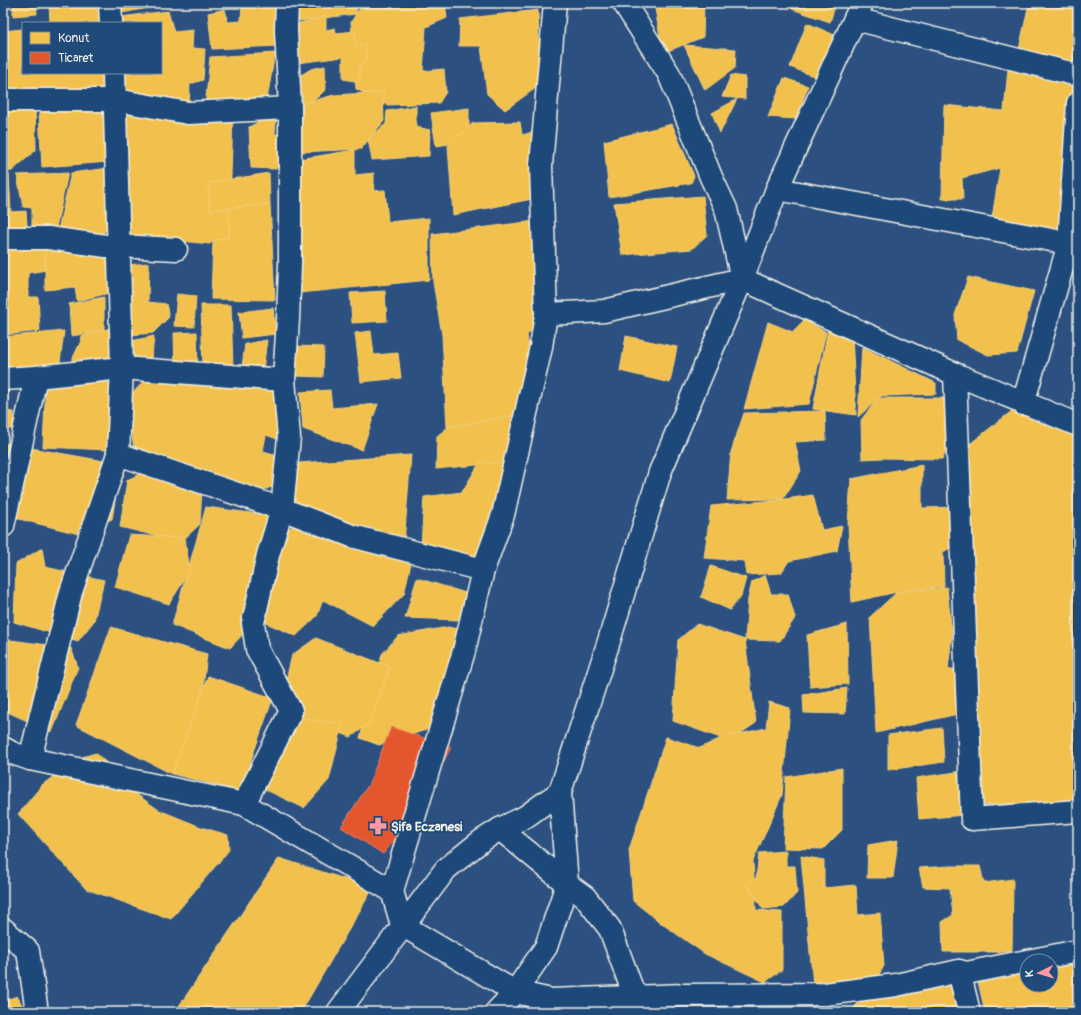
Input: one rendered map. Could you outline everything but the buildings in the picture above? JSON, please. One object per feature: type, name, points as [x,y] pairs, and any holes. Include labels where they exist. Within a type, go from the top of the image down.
[{"type":"street","points":[[110,3],[112,22]]},
{"type":"street","points":[[244,804],[291,711],[257,649],[253,623],[268,555],[282,509],[289,437],[284,380],[290,264],[290,108],[286,30],[287,3]]},
{"type":"street","points":[[555,3],[541,165],[546,314],[541,347],[503,515],[483,570],[464,651],[392,891],[402,925],[515,992],[551,1000],[639,1004],[684,995],[825,994],[896,984],[959,971],[966,973],[1078,952]]},
{"type":"street","points":[[624,3],[669,74],[711,177],[726,209],[742,279]]},
{"type":"street","points":[[496,1012],[515,992],[546,947],[567,884],[560,792],[609,641],[660,472],[742,279],[777,189],[858,11],[1078,75]]},
{"type":"street","points":[[30,760],[71,592],[118,454],[122,368],[116,100],[114,74]]},
{"type":"street","points":[[3,100],[116,100],[188,113],[290,108]]},
{"type":"street","points":[[1023,404],[1073,244],[1078,103]]},
{"type":"street","points":[[777,189],[1073,244]]},
{"type":"street","points":[[3,238],[48,238],[106,246],[176,249]]},
{"type":"street","points":[[546,314],[604,311],[742,279],[1023,404],[1078,425]]},
{"type":"street","points":[[3,379],[122,368],[284,380]]},
{"type":"street","points":[[955,374],[972,820],[1078,811]]},
{"type":"street","points":[[3,526],[36,377]]},
{"type":"street","points":[[118,454],[282,509],[352,536],[483,570]]},
{"type":"street","points":[[3,748],[30,760],[244,804],[392,891]]},
{"type":"street","points":[[338,1012],[402,925],[446,869],[481,841],[500,829],[525,817],[560,792]]},
{"type":"street","points":[[500,829],[585,897],[610,929],[639,1004]]},
{"type":"street","points":[[3,929],[28,951],[37,1012]]},
{"type":"street","points":[[959,971],[969,1012]]},
{"type":"place","name":"Şifa Eczanesi","points":[[378,826]]}]
